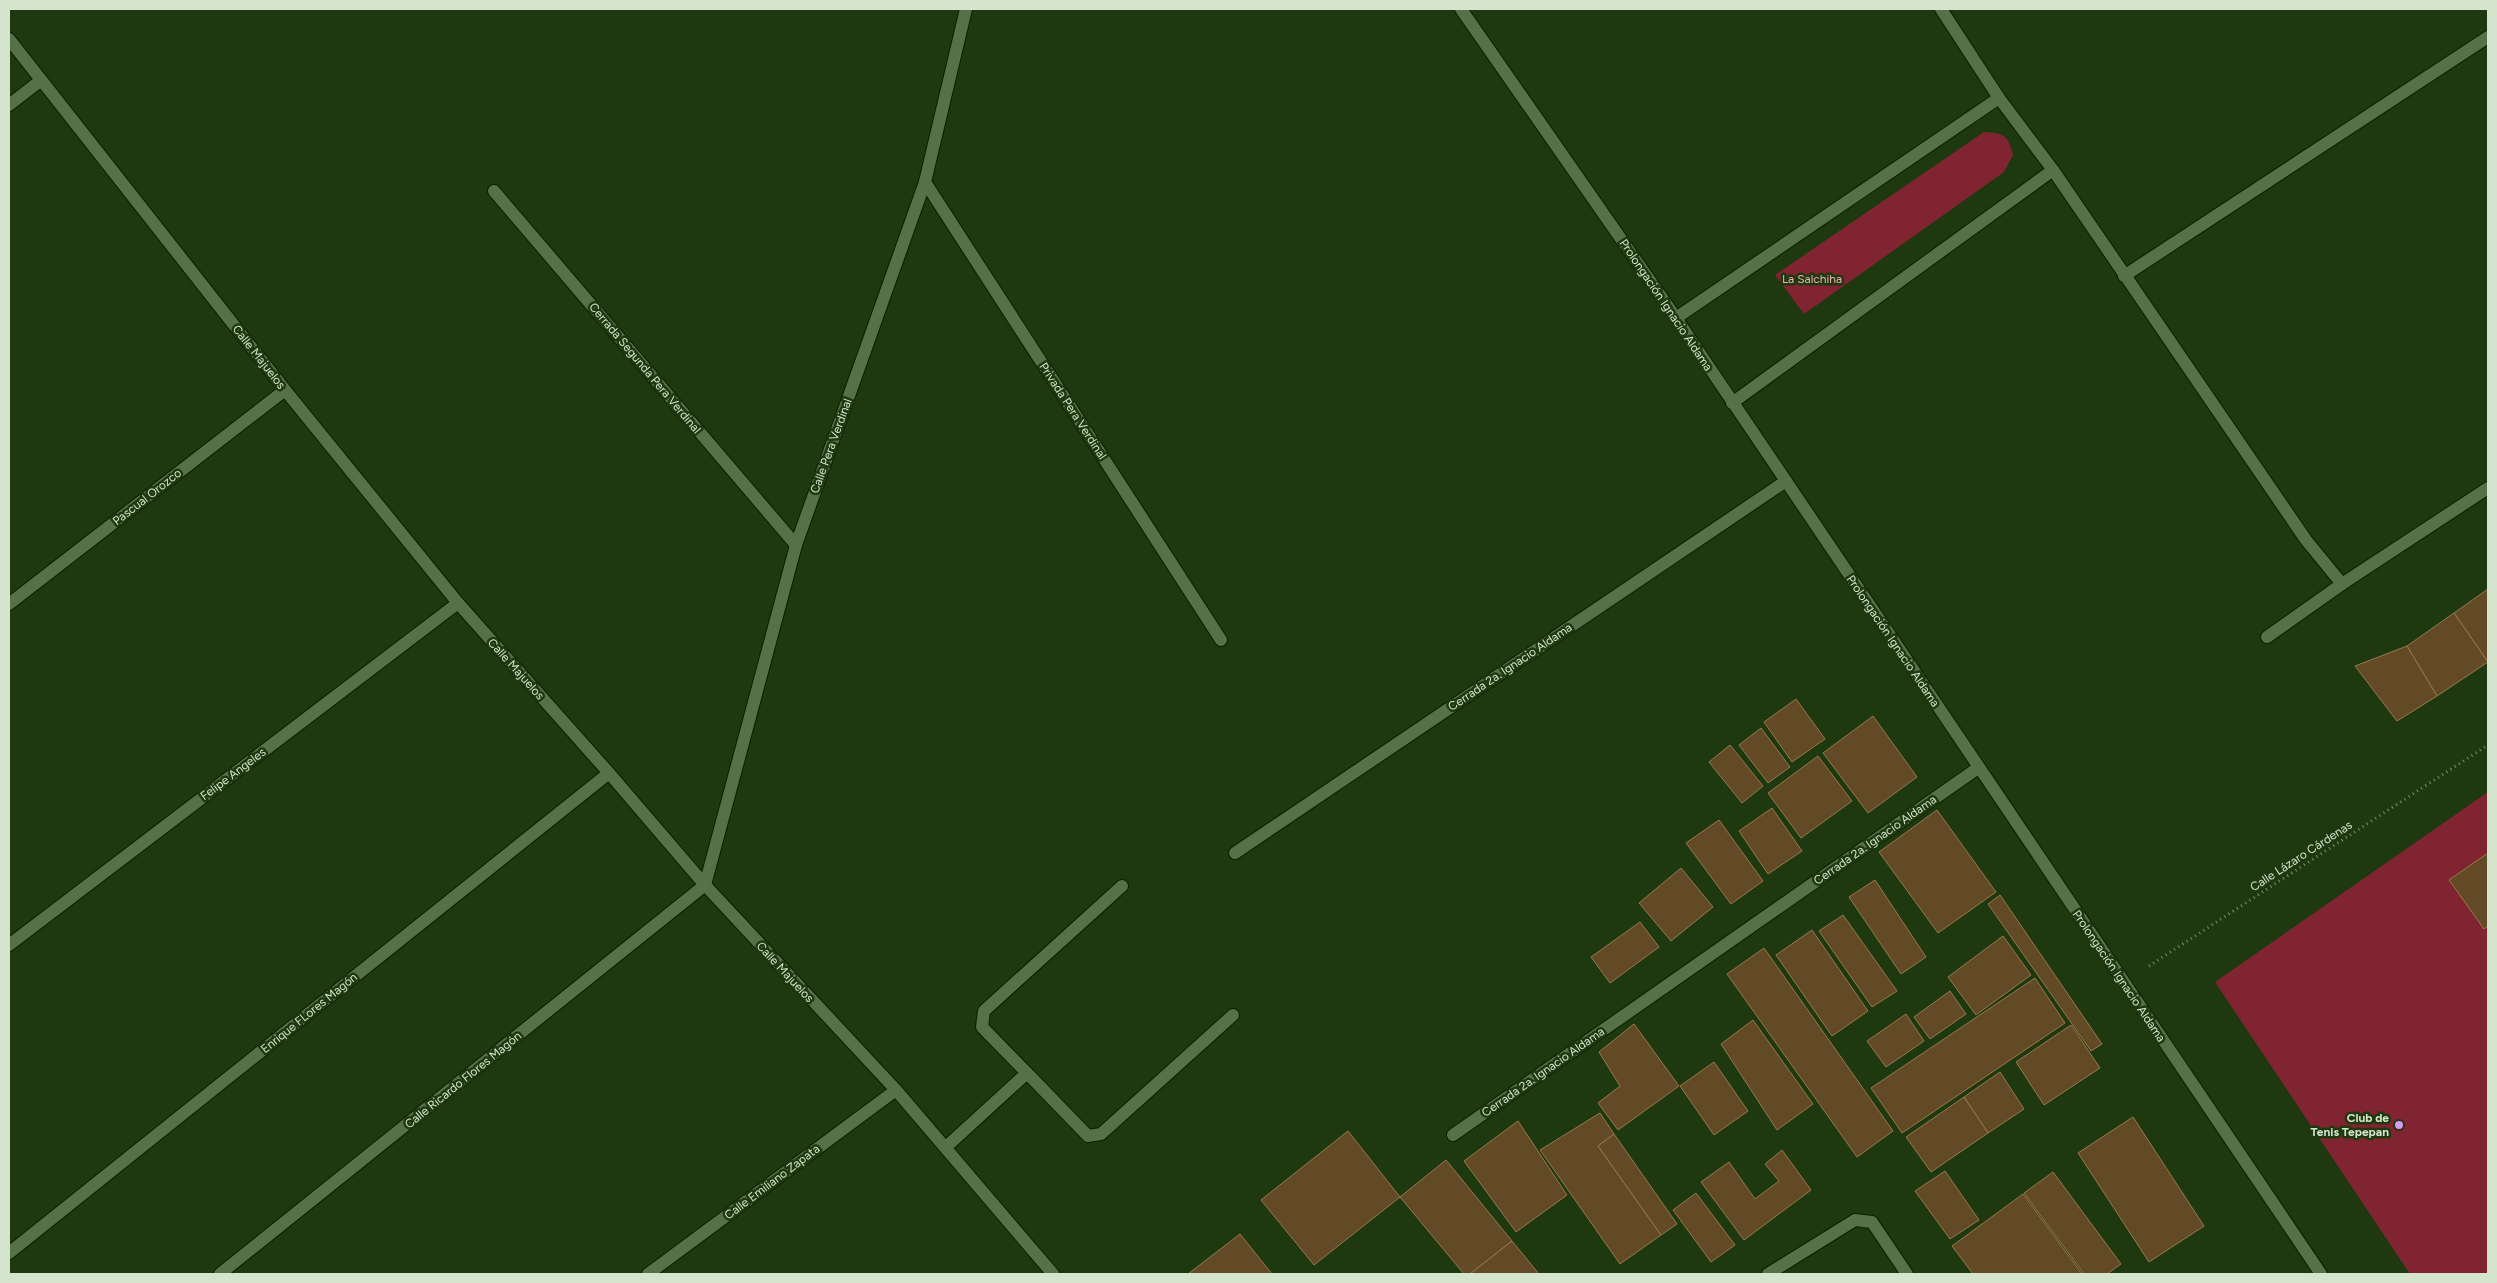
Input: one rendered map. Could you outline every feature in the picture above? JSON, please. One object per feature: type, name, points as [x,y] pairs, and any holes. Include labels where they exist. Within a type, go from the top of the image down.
[{"type":"street","name":"Calle Pera Verdinal","points":[[705,885],[796,545],[925,182],[966,9]]},
{"type":"street","name":"Prolongación Ignacio Aldama","points":[[1461,9],[1676,318],[2321,1274]]},
{"type":"street","points":[[1941,9],[1999,98],[2053,170],[2306,540],[2342,584]]},
{"type":"street","points":[[2124,276],[2488,37]]},
{"type":"street","name":"Calle Majuelos","points":[[9,39],[40,81],[285,390],[458,603],[609,773],[705,885],[896,1090],[1053,1274]]},
{"type":"street","points":[[9,105],[40,81]]},
{"type":"street","points":[[1676,318],[1999,98]]},
{"type":"street","points":[[1732,403],[2053,170]]},
{"type":"street","name":"Privada Pera Verdinal","points":[[925,182],[1221,640]]},
{"type":"street","name":"Cerrada Segunda Pera Verdinal","points":[[494,191],[796,545]]},
{"type":"street","name":"Pascual Orozco","points":[[9,604],[285,390]]},
{"type":"street","name":"Cerrada 2a. Ignacio Aldama","points":[[1235,853],[1786,481]]},
{"type":"street","points":[[2268,637],[2342,584],[2488,488]]},
{"type":"street","name":"Felipe Angeles","points":[[9,945],[458,603]]},
{"type":"street","name":"Cerrada 2a. Ignacio Aldama","points":[[1453,1135],[1978,768]]},
{"type":"street","name":"Enrique FLores Magón","points":[[9,1253],[609,773]]},
{"type":"street","name":"Calle Ricardo Flores Magón","points":[[220,1274],[705,885]]},
{"type":"street","points":[[1122,886],[984,1010],[982,1027],[1088,1136],[1101,1134],[1234,1015]]},
{"type":"street","points":[[946,1147],[1027,1073]]},
{"type":"street","name":"Calle Emiliano Zapata","points":[[648,1274],[896,1090]]},
{"type":"street","points":[[1768,1274],[1855,1220],[1872,1222],[1907,1274]]},
{"type":"path","name":"Calle Lázaro Cárdenas","points":[[2124,983],[2488,745]]},
{"type":"green space","name":"La Salchiha","points":[[1984,132],[2001,134],[2009,143],[2013,155],[2004,172],[1804,314],[1775,275]]},
{"type":"green space","name":"Club de Tenis Tepepan","points":[[2488,792],[2488,1274],[2410,1274],[2215,982]]},
{"type":"building","points":[[2488,589],[2488,662],[2454,613]]},
{"type":"building","points":[[2454,613],[2488,662],[2437,696],[2407,646]]},
{"type":"building","points":[[2407,646],[2437,696],[2397,721],[2355,666]]},
{"type":"building","points":[[1796,699],[1825,739],[1792,762],[1764,722]]},
{"type":"building","points":[[1873,716],[1917,777],[1868,813],[1823,753]]},
{"type":"building","points":[[1761,728],[1790,767],[1768,783],[1739,745]]},
{"type":"building","points":[[1730,745],[1763,786],[1742,803],[1709,762]]},
{"type":"building","points":[[1818,756],[1852,801],[1801,838],[1768,793]]},
{"type":"building","points":[[1772,808],[1802,851],[1768,874],[1739,831]]},
{"type":"building","points":[[1937,810],[1996,892],[1938,933],[1879,852]]},
{"type":"building","points":[[1719,820],[1763,881],[1731,904],[1686,843]]},
{"type":"building","points":[[2488,853],[2488,926],[2484,929],[2449,880]]},
{"type":"building","points":[[1681,868],[1713,907],[1671,941],[1639,903]]},
{"type":"building","points":[[1875,880],[1926,957],[1901,974],[1849,897]]},
{"type":"building","points":[[2000,895],[2102,1044],[2091,1051],[1988,904]]},
{"type":"building","points":[[1843,915],[1897,991],[1872,1007],[1819,931]]},
{"type":"building","points":[[1640,922],[1659,947],[1610,983],[1591,957]]},
{"type":"building","points":[[1812,930],[1868,1011],[1832,1036],[1776,955]]},
{"type":"building","points":[[2003,936],[2031,975],[1976,1015],[1948,977]]},
{"type":"building","points":[[1764,948],[1893,1131],[1857,1157],[1727,974]]},
{"type":"building","points":[[2035,978],[2065,1023],[1902,1133],[1871,1088]]},
{"type":"building","points":[[1950,991],[1966,1014],[1930,1039],[1914,1017]]},
{"type":"building","points":[[1906,1014],[1924,1041],[1886,1067],[1867,1041]]},
{"type":"building","points":[[1753,1020],[1813,1104],[1777,1130],[1721,1044]]},
{"type":"building","points":[[1634,1024],[1679,1086],[1618,1130],[1598,1103],[1620,1086],[1599,1052]]},
{"type":"building","points":[[2071,1025],[2100,1068],[2044,1105],[2016,1062]]},
{"type":"building","points":[[1714,1062],[1748,1111],[1714,1135],[1680,1086]]},
{"type":"building","points":[[2000,1072],[2024,1109],[1988,1133],[1964,1097]]},
{"type":"building","points":[[1964,1097],[1988,1133],[1931,1172],[1906,1137]]},
{"type":"building","points":[[1600,1113],[1614,1134],[1598,1146],[1661,1235],[1620,1264],[1540,1150]]},
{"type":"building","points":[[2133,1117],[2204,1226],[2149,1262],[2078,1153]]},
{"type":"building","points":[[1518,1121],[1567,1195],[1516,1232],[1464,1161]]},
{"type":"building","points":[[1348,1131],[1400,1197],[1314,1265],[1261,1200]]},
{"type":"building","points":[[1614,1134],[1677,1224],[1661,1235],[1598,1146]]},
{"type":"building","points":[[1782,1150],[1811,1190],[1744,1240],[1701,1182],[1729,1162],[1755,1199],[1779,1181],[1765,1164]]},
{"type":"building","points":[[1446,1160],[1512,1241],[1470,1274],[1464,1274],[1400,1197]]},
{"type":"building","points":[[1945,1171],[1979,1220],[1950,1239],[1915,1191]]},
{"type":"building","points":[[2053,1172],[2121,1264],[2107,1274],[2084,1274],[2024,1193]]},
{"type":"building","points":[[1696,1193],[1735,1245],[1711,1262],[1673,1210]]},
{"type":"building","points":[[2023,1194],[2082,1274],[1973,1274],[1952,1246]]},
{"type":"building","points":[[1240,1234],[1272,1274],[1188,1274]]},
{"type":"building","points":[[1512,1241],[1539,1274],[1470,1274]]},
{"type":"place","name":"Club de Tenis Tepepan","points":[[2399,1125]]}]
